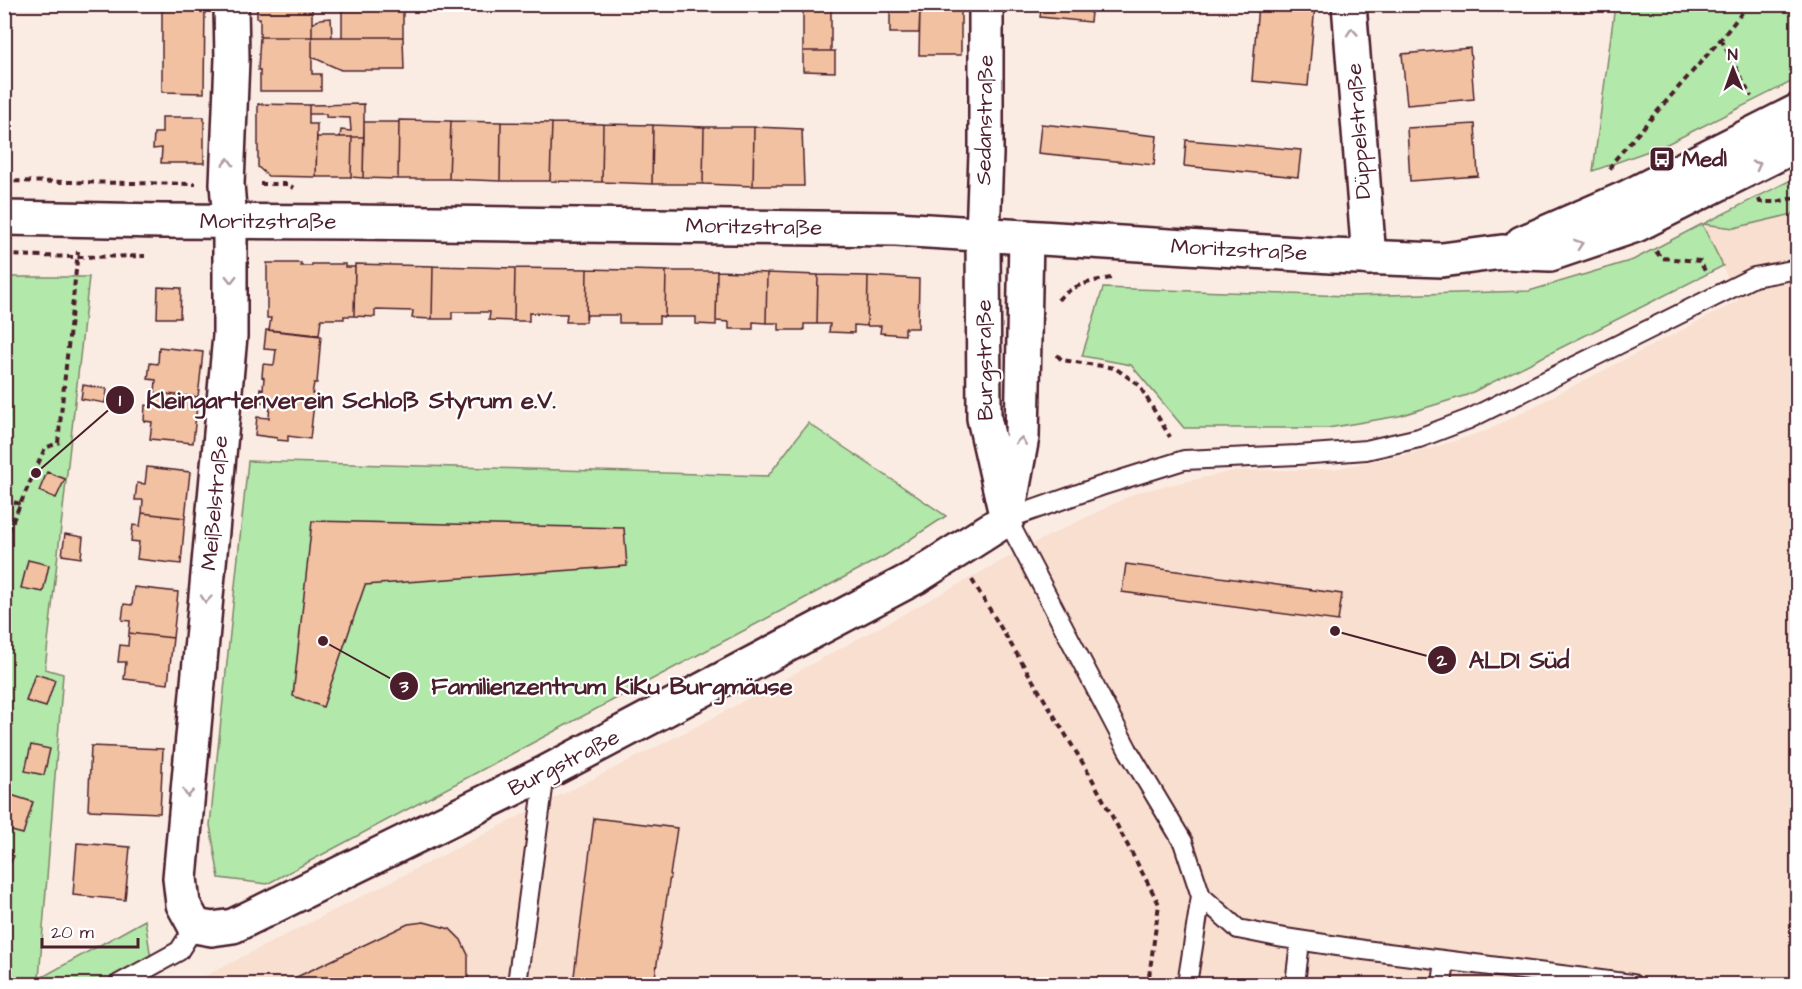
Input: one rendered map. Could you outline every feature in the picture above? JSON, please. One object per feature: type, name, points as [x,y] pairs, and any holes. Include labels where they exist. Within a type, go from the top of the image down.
[{"type":"street","name":"Meißelstraße","points":[[195,926],[183,904],[180,878],[230,336],[230,220],[227,184],[232,59],[231,4]]},
{"type":"street","name":"Sedanstraße","points":[[983,235],[986,154],[986,4]]},
{"type":"street","name":"Düppelstraße","points":[[1349,4],[1369,258]]},
{"type":"street","name":"Moritzstraße","points":[[1502,252],[1626,198],[1797,111]]},
{"type":"street","name":"Moritzstraße","points":[[4,218],[896,229],[1369,258],[1442,260],[1502,252],[1550,254],[1636,225],[1797,144]]},
{"type":"street","name":"Burgstraße","points":[[983,235],[984,418],[1007,519]]},
{"type":"street","name":"Burgstraße","points":[[195,926],[212,929],[233,926],[545,773],[916,577],[1007,519],[1022,437],[1026,237]]},
{"type":"lane","points":[[1187,984],[1201,896],[1183,842],[1128,750],[1007,519],[1184,460],[1366,450],[1419,438],[1469,419],[1754,277],[1797,269]]},
{"type":"lane","points":[[517,984],[545,773]]},
{"type":"lane","points":[[1201,896],[1238,929],[1300,942],[1632,984]]},
{"type":"lane","points":[[119,984],[178,951],[195,926]]},
{"type":"lane","points":[[1295,984],[1300,942]]},
{"type":"lane","points":[[1442,984],[1445,961]]},
{"type":"path","points":[[1599,210],[1612,163],[1749,4]]},
{"type":"path","points":[[1721,39],[1767,126]]},
{"type":"path","points":[[4,181],[287,184]]},
{"type":"path","points":[[4,541],[45,448],[58,442],[81,219]]},
{"type":"path","points":[[4,255],[77,258],[152,256]]},
{"type":"path","points":[[1661,258],[1700,261]]},
{"type":"path","points":[[1024,328],[1043,330],[1048,345],[1062,360],[1115,368],[1139,385],[1184,460]]},
{"type":"path","points":[[4,499],[20,504]]},
{"type":"path","points":[[955,553],[1090,775],[1159,904],[1148,984]]},
{"type":"shaded area","points":[[1797,213],[1797,984],[189,984],[705,722],[1040,540],[1138,492],[1234,471],[1334,469],[1427,450],[1488,430],[1738,301],[1703,224],[1734,228]]},
{"type":"green space","points":[[1615,5],[1797,5],[1797,79],[1665,145],[1593,171]]},
{"type":"green space","points":[[1797,177],[1797,213],[1734,228],[1703,224]]},
{"type":"green space","points":[[1702,224],[1723,266],[1467,395],[1399,416],[1328,428],[1184,428],[1131,365],[1082,356],[1103,288],[1351,296],[1529,291],[1633,260]]},
{"type":"green space","points":[[4,277],[89,277],[45,669],[63,674],[39,979],[145,920],[155,984],[5,984]]},
{"type":"green space","points":[[808,423],[946,516],[886,555],[267,884],[219,878],[210,825],[248,461],[768,476]]},
{"type":"building","points":[[162,4],[205,4],[204,93],[162,92]]},
{"type":"building","points":[[257,4],[312,4],[312,37],[260,37]]},
{"type":"building","points":[[342,4],[403,4],[403,37],[342,37]]},
{"type":"building","points":[[803,4],[831,4],[831,51],[803,51]]},
{"type":"building","points":[[1042,4],[1092,4],[1090,22],[1040,17]]},
{"type":"building","points":[[1258,4],[1315,5],[1308,86],[1252,81]]},
{"type":"building","points":[[890,9],[920,10],[919,33],[890,33]]},
{"type":"building","points":[[920,10],[961,10],[961,55],[919,55]]},
{"type":"building","points":[[331,18],[332,37],[312,37],[312,24],[320,19]]},
{"type":"building","points":[[260,37],[312,37],[312,74],[321,74],[321,91],[260,91],[260,70],[258,70]]},
{"type":"building","points":[[312,37],[403,37],[404,70],[341,70],[312,57]]},
{"type":"building","points":[[1470,48],[1474,99],[1407,105],[1402,54]]},
{"type":"building","points":[[803,51],[835,51],[835,72],[803,71]]},
{"type":"building","points":[[258,104],[309,105],[309,124],[317,124],[316,177],[268,176],[258,167]]},
{"type":"building","points":[[364,104],[364,137],[340,137],[341,130],[351,131],[350,118],[309,114],[309,105]]},
{"type":"building","points":[[162,117],[204,117],[204,163],[161,163],[162,148],[153,149],[154,133],[162,133]]},
{"type":"building","points":[[399,120],[451,121],[449,179],[398,179]]},
{"type":"building","points":[[451,121],[501,122],[500,181],[449,179]]},
{"type":"building","points":[[364,122],[399,122],[398,179],[363,178]]},
{"type":"building","points":[[501,122],[552,123],[550,181],[500,181]]},
{"type":"building","points":[[552,123],[603,124],[602,182],[550,181]]},
{"type":"building","points":[[603,124],[653,125],[652,184],[602,182]]},
{"type":"building","points":[[1041,124],[1157,136],[1154,165],[1038,153]]},
{"type":"building","points":[[1475,124],[1478,176],[1410,181],[1407,128]]},
{"type":"building","points":[[653,125],[704,127],[703,184],[652,184]]},
{"type":"building","points":[[704,127],[754,127],[753,186],[703,184]]},
{"type":"building","points":[[754,127],[802,129],[804,186],[753,186]]},
{"type":"building","points":[[317,137],[352,137],[351,177],[316,177]]},
{"type":"building","points":[[352,137],[364,137],[363,178],[351,177]]},
{"type":"building","points":[[1186,140],[1301,150],[1298,177],[1184,166]]},
{"type":"building","points":[[267,263],[301,263],[301,266],[345,264],[345,267],[355,267],[354,316],[344,316],[344,319],[321,319],[319,335],[269,330],[271,318],[267,318]]},
{"type":"building","points":[[355,264],[433,266],[432,319],[412,318],[413,311],[375,310],[375,317],[354,316]]},
{"type":"building","points":[[433,266],[515,268],[514,321],[489,320],[490,312],[452,312],[452,319],[432,319]]},
{"type":"building","points":[[515,268],[587,269],[586,322],[566,322],[567,314],[529,313],[529,321],[514,321]]},
{"type":"building","points":[[587,269],[666,271],[665,317],[659,316],[659,323],[619,323],[619,315],[587,315],[586,322]]},
{"type":"building","points":[[666,271],[717,271],[716,325],[696,324],[696,317],[665,317]]},
{"type":"building","points":[[717,271],[767,273],[766,323],[753,322],[753,329],[729,329],[729,322],[716,321]]},
{"type":"building","points":[[767,273],[818,275],[817,324],[804,324],[804,330],[779,330],[779,323],[766,323]]},
{"type":"building","points":[[818,275],[868,276],[867,326],[854,325],[854,333],[829,332],[830,324],[817,324]]},
{"type":"building","points":[[868,276],[919,279],[918,328],[905,328],[905,335],[880,333],[881,326],[867,326]]},
{"type":"building","points":[[158,287],[181,288],[180,318],[157,318]]},
{"type":"building","points":[[4,314],[10,316],[4,328]]},
{"type":"building","points":[[266,330],[321,336],[317,383],[314,383],[312,394],[315,394],[310,439],[288,436],[288,441],[255,435],[257,417],[269,418],[270,403],[259,402],[260,388],[263,389],[263,364],[274,365],[276,350],[264,349]]},
{"type":"building","points":[[159,347],[203,352],[198,397],[155,393],[156,380],[148,379],[150,363],[158,364]]},
{"type":"building","points":[[83,385],[107,389],[105,403],[81,399]]},
{"type":"building","points":[[155,393],[198,397],[193,443],[150,439],[152,422],[144,421],[145,405],[153,406]]},
{"type":"building","points":[[147,467],[190,472],[185,518],[142,513],[143,500],[135,500],[137,483],[145,484]]},
{"type":"building","points":[[47,472],[65,479],[56,498],[39,491]]},
{"type":"building","points":[[142,513],[185,518],[181,564],[137,559],[139,542],[131,541],[133,525],[140,526]]},
{"type":"building","points":[[312,521],[624,528],[627,566],[365,585],[323,707],[293,696]]},
{"type":"building","points":[[65,534],[83,537],[81,558],[62,555]]},
{"type":"building","points":[[28,560],[49,565],[43,592],[21,588]]},
{"type":"building","points":[[1126,564],[1342,594],[1338,621],[1122,592]]},
{"type":"building","points":[[134,587],[178,592],[173,638],[129,633],[130,621],[122,620],[124,604],[132,605]]},
{"type":"building","points":[[129,633],[173,638],[168,684],[124,679],[126,662],[118,662],[120,645],[128,646]]},
{"type":"building","points":[[35,674],[55,680],[46,707],[26,701]]},
{"type":"building","points":[[31,745],[50,749],[44,775],[25,771]]},
{"type":"building","points":[[91,746],[163,749],[160,813],[88,810]]},
{"type":"building","points":[[11,795],[33,802],[23,834],[4,829],[4,814]]},
{"type":"building","points":[[594,818],[677,828],[654,984],[573,984]]},
{"type":"building","points":[[77,843],[130,847],[125,900],[73,895]]},
{"type":"building","points":[[4,851],[14,856],[4,875]]},
{"type":"building","points":[[424,922],[450,929],[461,940],[468,955],[468,984],[282,984],[408,924]]},
{"type":"place","name":"Medl","points":[[1662,159]]},
{"type":"place","name":"Kleingartenverein Schloß Styrum e.V.","points":[[36,473]]},
{"type":"place","name":"ALDI Süd","points":[[1335,631]]},
{"type":"place","name":"Familienzentrum KiKu Burgmäuse","points":[[323,641]]}]
